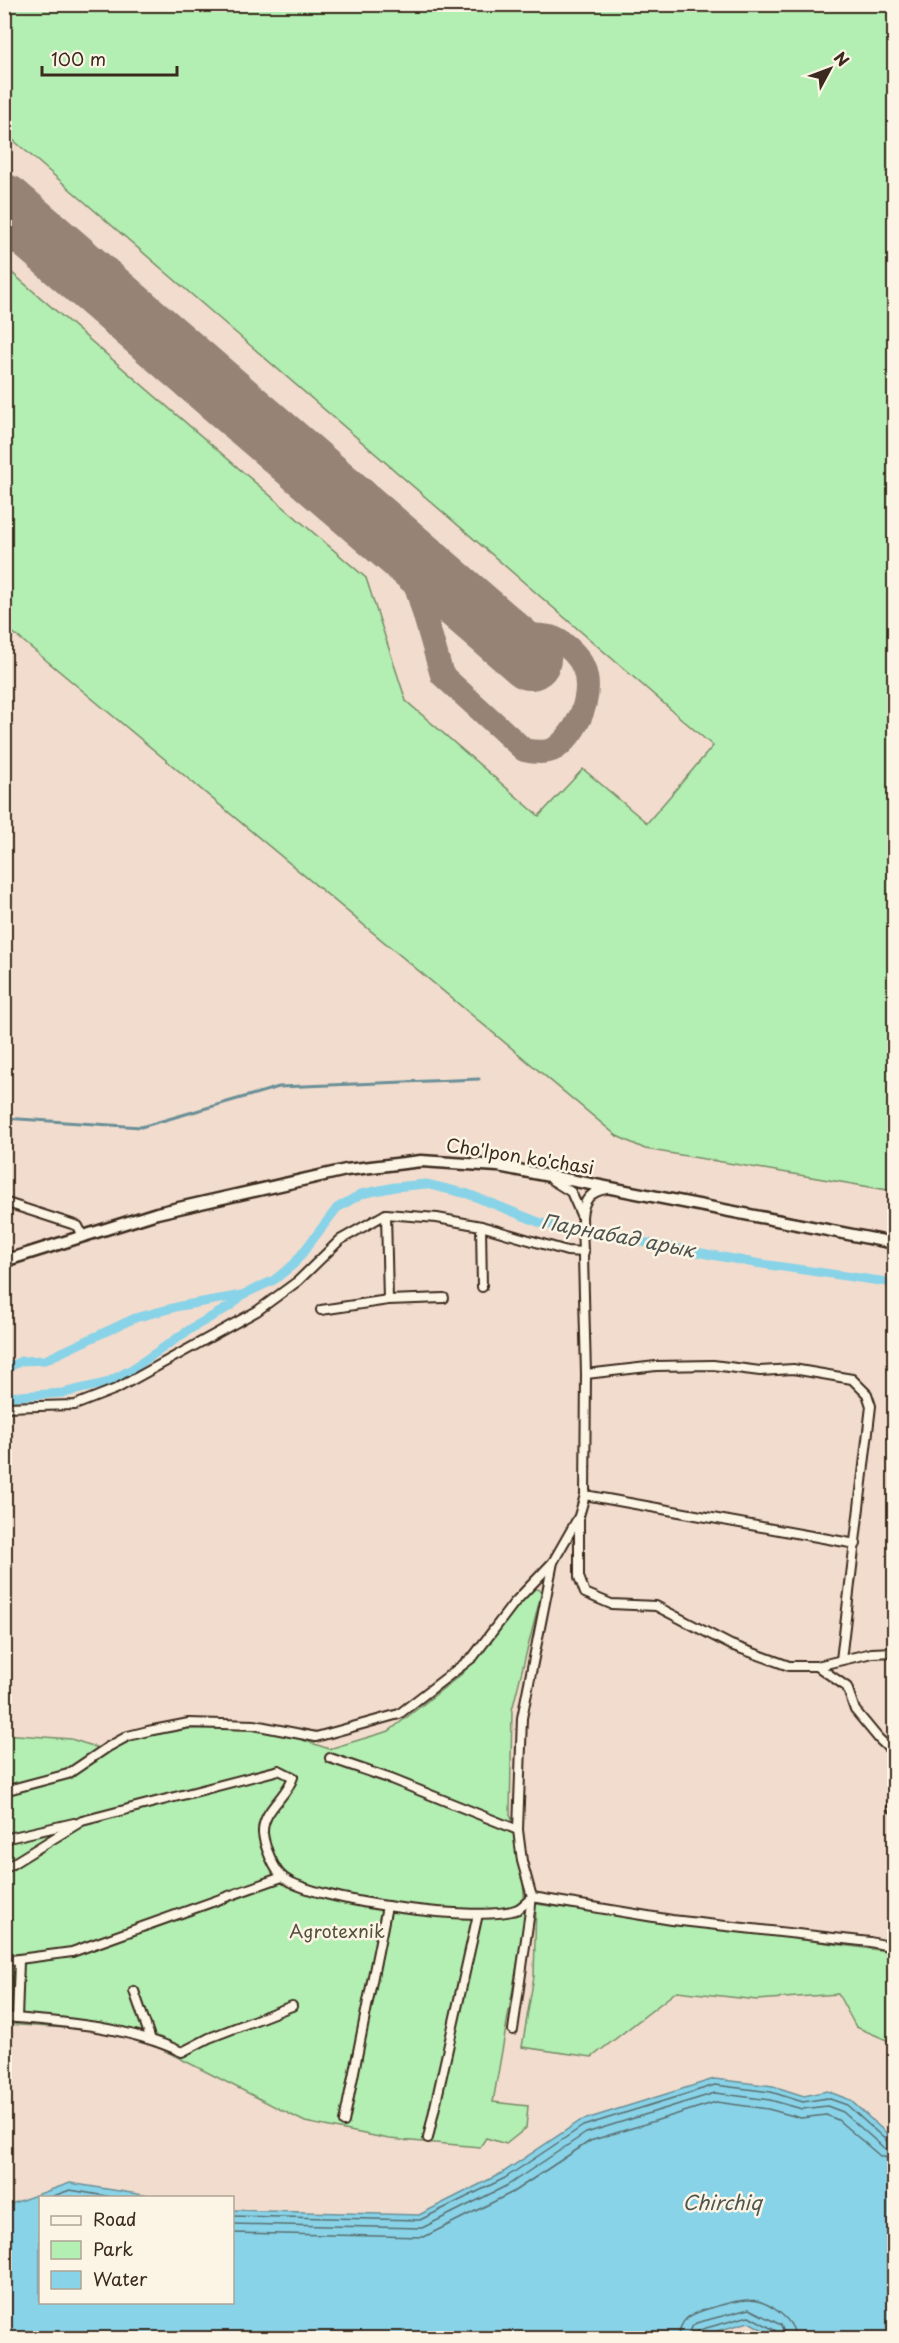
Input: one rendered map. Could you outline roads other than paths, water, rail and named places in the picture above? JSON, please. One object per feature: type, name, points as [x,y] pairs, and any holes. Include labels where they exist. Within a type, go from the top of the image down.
[{"type":"main road","name":"Cho'lpon ko'chasi","points":[[4,1261],[157,1212],[383,1163],[460,1162],[540,1174],[894,1243]]},
{"type":"street","points":[[4,1791],[68,1774],[108,1747],[129,1736],[148,1731],[189,1724],[254,1725],[316,1737],[399,1714],[473,1657],[514,1603],[553,1562],[579,1516],[585,1495],[586,1374],[582,1217],[577,1202],[567,1188],[540,1174]]},
{"type":"street","points":[[582,1217],[587,1198],[599,1190],[614,1188]]},
{"type":"street","points":[[4,1202],[78,1226],[83,1236]]},
{"type":"street","points":[[4,1407],[75,1405],[116,1389],[257,1311],[298,1281],[340,1240],[386,1214],[419,1215],[481,1226],[567,1251],[584,1252]]},
{"type":"street","points":[[386,1214],[388,1300]]},
{"type":"street","points":[[481,1226],[482,1287]]},
{"type":"street","points":[[321,1310],[388,1300],[444,1298]]},
{"type":"street","points":[[586,1374],[656,1366],[713,1365],[760,1371],[793,1369],[852,1379],[867,1394],[871,1406],[841,1660]]},
{"type":"street","points":[[585,1495],[856,1544]]},
{"type":"street","points":[[579,1516],[579,1577],[585,1593],[612,1604],[656,1606],[756,1655],[789,1666],[817,1666],[872,1653],[894,1652]]},
{"type":"street","points":[[513,2030],[532,1897],[522,1861],[518,1830],[522,1718],[553,1562]]},
{"type":"street","points":[[817,1666],[847,1687],[855,1710],[894,1753]]},
{"type":"street","points":[[330,1758],[391,1779],[518,1830]]},
{"type":"street","points":[[4,1839],[279,1770],[292,1777],[290,1788],[274,1805],[264,1823],[263,1834],[272,1860],[282,1877],[302,1887],[387,1906],[478,1914],[517,1909],[532,1897],[672,1920],[870,1942],[894,1947]]},
{"type":"street","points":[[894,1788],[892,1808],[894,1809]]},
{"type":"street","points":[[4,1869],[82,1821]]},
{"type":"street","points":[[4,1961],[19,1961],[72,1952],[282,1877]]},
{"type":"street","points":[[344,2122],[387,1906]]},
{"type":"street","points":[[428,2138],[478,1914]]},
{"type":"street","points":[[17,2018],[19,1961]]},
{"type":"street","points":[[134,1991],[150,2037]]},
{"type":"street","points":[[4,2017],[78,2023],[150,2037],[182,2052],[209,2038],[292,2006]]},
{"type":"water","name":"Chirchiq","points":[[714,2079],[773,2086],[804,2096],[827,2091],[850,2100],[894,2140],[894,2338],[777,2338],[749,2322],[692,2338],[5,2338],[5,2206],[70,2183],[150,2196],[39,2196],[39,2304],[234,2304],[234,2210],[419,2215],[502,2173],[580,2121]]},
{"type":"waterway","points":[[4,1118],[141,1127],[279,1087],[479,1079]]},
{"type":"waterway","name":"Парнабад арык","points":[[4,1397],[63,1393],[106,1383],[232,1305],[242,1295],[274,1280],[294,1264],[337,1208],[361,1194],[395,1187],[426,1184],[468,1194],[541,1223],[755,1263],[894,1283]]},
{"type":"waterway","name":"Парнабад арык","points":[[4,1370],[21,1361],[45,1360],[135,1318],[180,1306],[242,1295]]},
{"type":"park label","name":"Agrotexnik","points":[[337,1932]]}]
